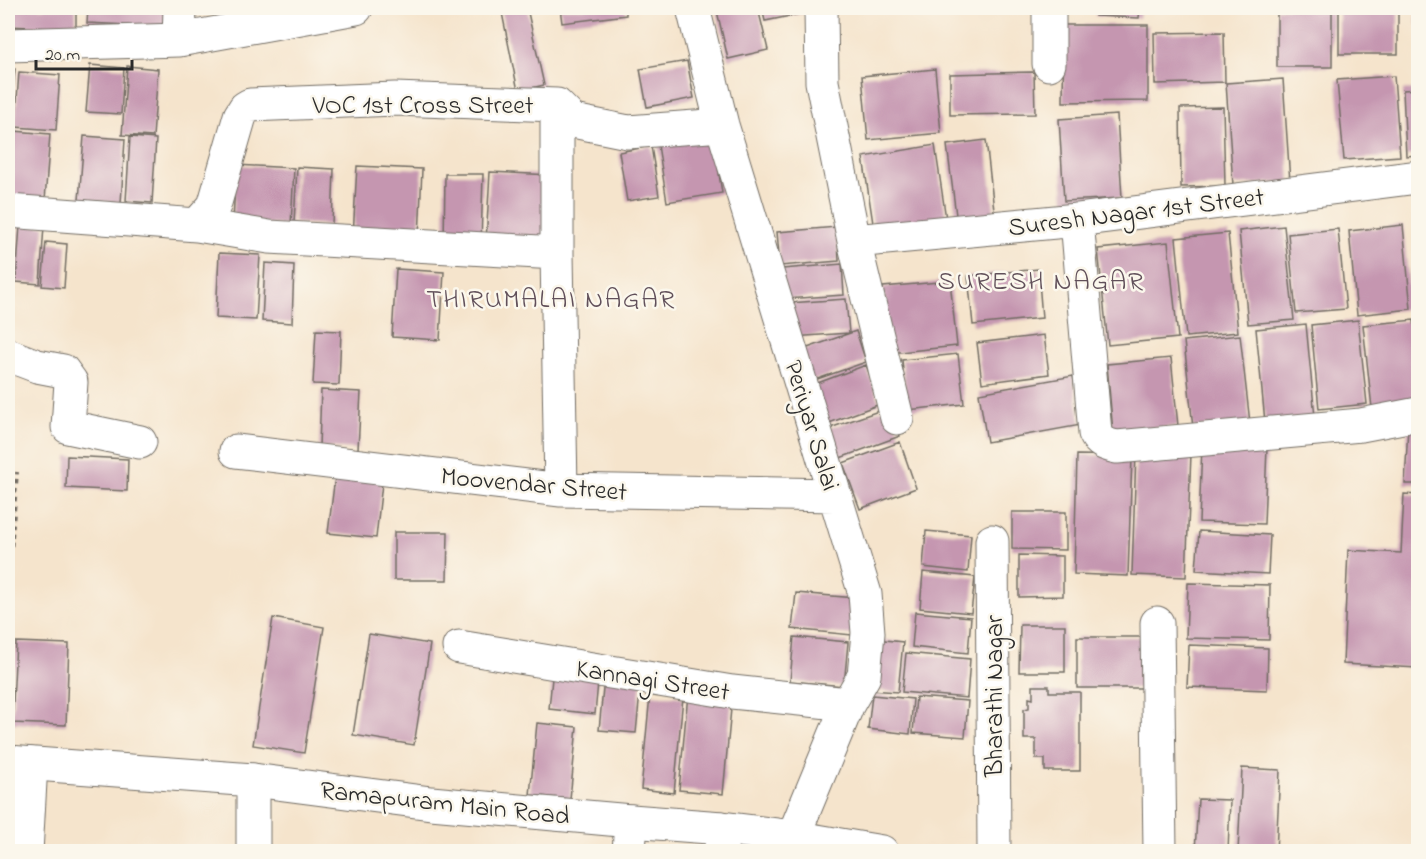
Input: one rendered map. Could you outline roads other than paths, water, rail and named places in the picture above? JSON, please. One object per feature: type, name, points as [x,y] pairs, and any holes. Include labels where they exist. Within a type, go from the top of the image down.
[{"type":"street","points":[[179,40],[180,8]]},
{"type":"street","points":[[8,45],[179,40],[356,8]]},
{"type":"street","name":"Periyar Salai","points":[[693,8],[722,125],[865,594],[868,633],[864,676],[848,705],[793,837]]},
{"type":"street","points":[[820,8],[822,82],[854,241],[897,418]]},
{"type":"street","points":[[1049,8],[1049,64]]},
{"type":"street","name":"VOC 1st Cross Street","points":[[197,225],[214,206],[240,116],[250,105],[395,99],[557,105],[573,121],[628,132],[722,125]]},
{"type":"street","points":[[557,105],[561,490]]},
{"type":"street","name":"Suresh Nagar 1st Street","points":[[854,241],[1077,220],[1419,177]]},
{"type":"street","points":[[8,211],[197,225],[269,237],[557,253]]},
{"type":"street","points":[[1077,220],[1095,433],[1098,440],[1104,444],[1117,447],[1361,425],[1419,414]]},
{"type":"street","points":[[8,355],[37,366],[63,371],[71,382],[68,427],[140,442]]},
{"type":"street","name":"Moovendar Street","points":[[236,450],[561,490],[834,495]]},
{"type":"street","name":"Bharathi Nagar","points":[[992,541],[994,852]]},
{"type":"street","points":[[1157,622],[1160,852]]},
{"type":"street","name":"Kannagi Street","points":[[459,647],[732,692],[848,705]]},
{"type":"street","points":[[19,763],[26,852]]},
{"type":"street","name":"Ramapuram Main Road","points":[[19,763],[254,780],[431,803],[630,836],[721,840],[793,837],[882,852]]},
{"type":"street","points":[[253,852],[254,780]]},
{"type":"district","name":"SURESH NAGAR","points":[[1041,280]]},
{"type":"district","name":"THIRUMALAI NAGAR","points":[[551,298]]}]
